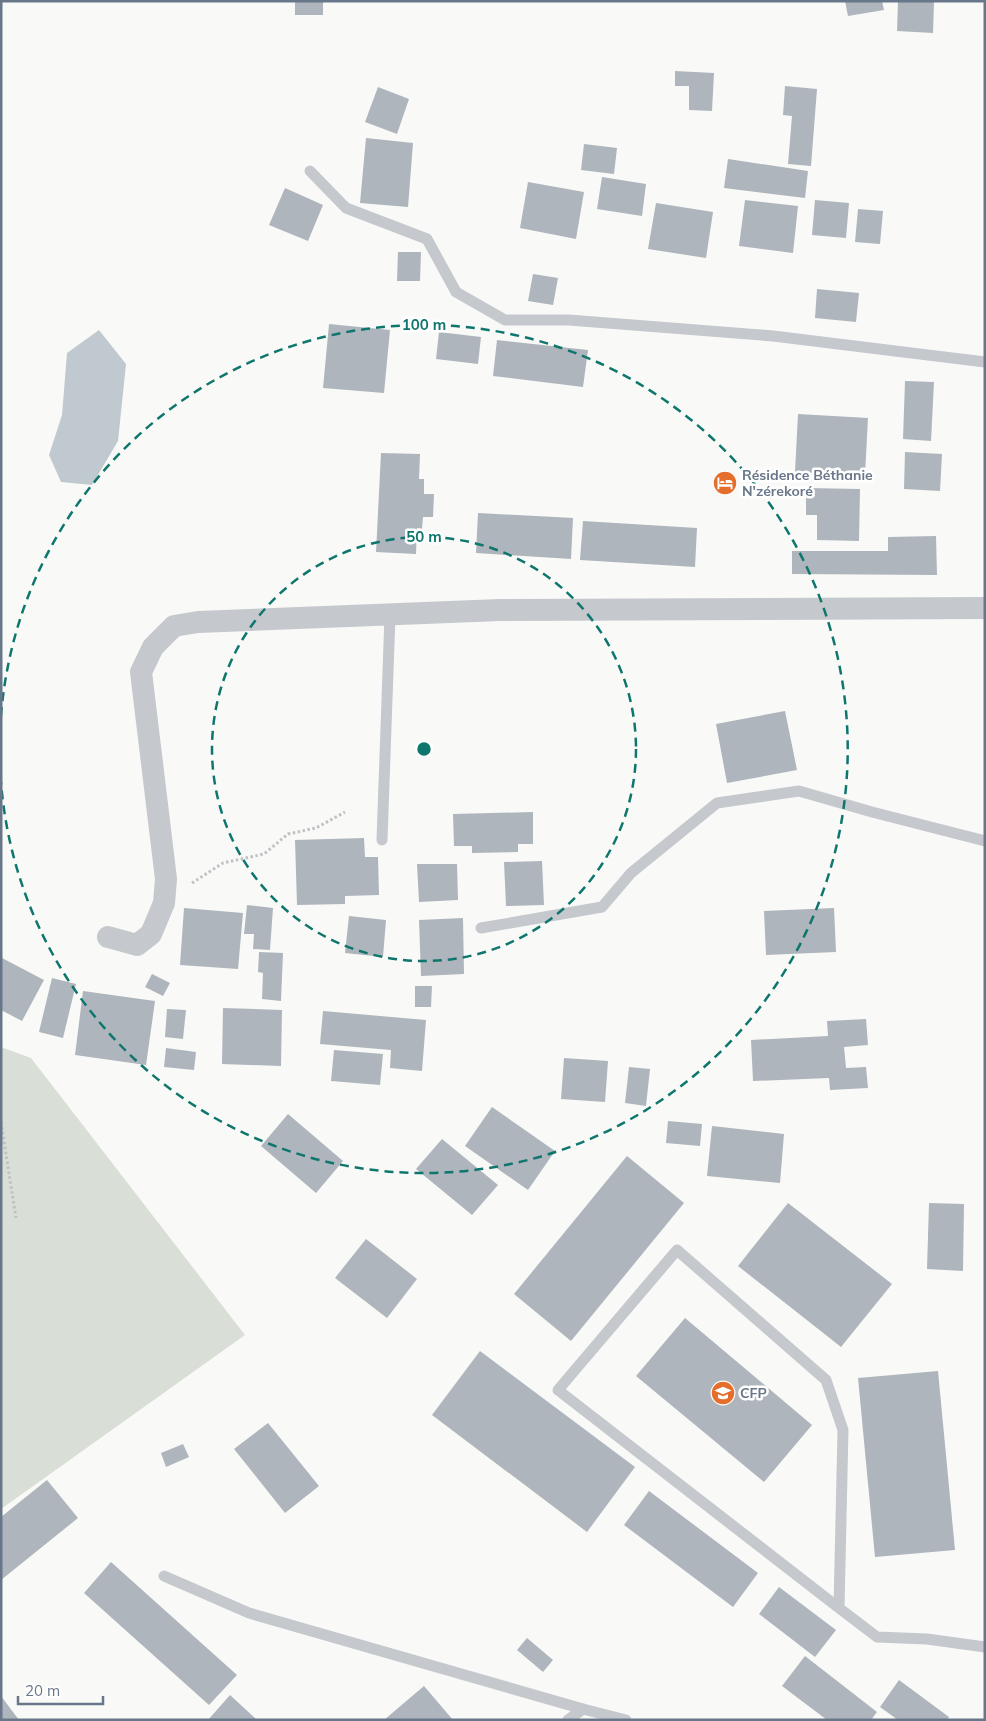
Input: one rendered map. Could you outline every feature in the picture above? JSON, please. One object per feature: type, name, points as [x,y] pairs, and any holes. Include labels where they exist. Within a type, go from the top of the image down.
[{"type":"street","points":[[108,937],[138,945],[150,934],[164,903],[166,879],[141,672],[152,647],[174,626],[198,622],[500,610],[985,608]]},
{"type":"lane","points":[[310,171],[346,208],[427,239],[456,292],[505,320],[568,320],[773,336],[985,362]]},
{"type":"lane","points":[[382,840],[390,615]]},
{"type":"lane","points":[[481,928],[602,907],[631,873],[717,803],[799,790],[872,812],[985,841]]},
{"type":"lane","points":[[839,1608],[843,1430],[826,1380],[677,1250],[558,1390],[839,1608],[878,1638],[927,1639],[985,1647]]},
{"type":"lane","points":[[164,1576],[249,1613],[626,1720]]},
{"type":"lane","points":[[568,1720],[583,1709]]},
{"type":"path","points":[[164,903],[223,863],[264,854],[288,834],[316,828],[346,812]]},
{"type":"path","points":[[1,1122],[16,1218]]},
{"type":"shaded area","points":[[99,330],[126,364],[118,441],[92,485],[61,482],[49,455],[62,415],[67,353]]},
{"type":"shaded area","points":[[1,1047],[31,1058],[245,1335],[1,1509]]},
{"type":"building","points":[[295,1],[323,1],[323,15],[295,15]]},
{"type":"building","points":[[845,1],[882,1],[884,10],[848,16]]},
{"type":"building","points":[[898,1],[934,1],[933,33],[897,31]]},
{"type":"building","points":[[675,71],[714,73],[712,111],[689,110],[689,86],[675,86]]},
{"type":"building","points":[[785,86],[817,89],[811,166],[788,164],[792,116],[783,115]]},
{"type":"building","points":[[378,87],[409,99],[397,134],[365,122]]},
{"type":"building","points":[[366,138],[413,143],[408,207],[360,203]]},
{"type":"building","points":[[584,144],[617,148],[614,174],[581,170]]},
{"type":"building","points":[[728,159],[808,171],[805,198],[724,188]]},
{"type":"building","points":[[602,177],[646,184],[642,216],[597,209]]},
{"type":"building","points":[[528,182],[584,192],[576,239],[520,228]]},
{"type":"building","points":[[285,188],[323,205],[308,241],[269,225]]},
{"type":"building","points":[[745,200],[798,206],[793,253],[739,246]]},
{"type":"building","points":[[815,200],[849,203],[846,238],[812,235]]},
{"type":"building","points":[[656,203],[713,212],[706,258],[648,249]]},
{"type":"building","points":[[858,209],[883,211],[880,244],[855,242]]},
{"type":"building","points":[[398,252],[421,252],[420,281],[397,281]]},
{"type":"building","points":[[533,274],[558,278],[553,305],[528,301]]},
{"type":"building","points":[[817,289],[859,293],[856,322],[815,318]]},
{"type":"building","points":[[329,324],[390,330],[384,393],[323,388]]},
{"type":"building","points":[[439,332],[481,337],[478,364],[436,359]]},
{"type":"building","points":[[497,340],[588,350],[583,387],[493,376]]},
{"type":"building","points":[[905,381],[934,382],[931,441],[903,439]]},
{"type":"building","points":[[798,414],[868,418],[865,475],[795,472]]},
{"type":"building","points":[[905,452],[942,454],[940,491],[904,489]]},
{"type":"building","points":[[381,453],[420,454],[419,479],[424,479],[424,494],[434,494],[433,517],[423,517],[422,529],[417,528],[416,554],[376,552]]},
{"type":"building","points":[[806,488],[860,489],[859,541],[817,540],[817,515],[806,515]]},
{"type":"building","points":[[478,513],[573,518],[571,559],[476,553]]},
{"type":"building","points":[[583,521],[697,528],[695,567],[580,560]]},
{"type":"building","points":[[936,536],[937,575],[792,574],[792,551],[888,551],[888,537]]},
{"type":"building","points":[[785,711],[797,770],[727,783],[716,724]]},
{"type":"building","points":[[533,812],[533,844],[518,844],[518,852],[472,853],[472,846],[454,846],[453,814]]},
{"type":"building","points":[[364,838],[365,857],[378,857],[379,895],[345,896],[345,904],[297,905],[295,840]]},
{"type":"building","points":[[542,861],[544,905],[506,906],[504,862]]},
{"type":"building","points":[[417,864],[457,864],[458,900],[419,902]]},
{"type":"building","points":[[247,905],[273,908],[270,950],[253,949],[254,934],[244,934]]},
{"type":"building","points":[[184,908],[243,913],[238,969],[180,965]]},
{"type":"building","points":[[834,908],[836,952],[766,955],[764,911]]},
{"type":"building","points":[[349,916],[386,920],[383,957],[345,953]]},
{"type":"building","points":[[463,918],[464,974],[421,976],[419,920]]},
{"type":"building","points":[[259,952],[283,953],[281,1001],[262,999],[263,973],[258,972]]},
{"type":"building","points":[[2,958],[44,980],[22,1021],[1,1010]]},
{"type":"building","points":[[152,974],[170,983],[163,996],[145,987]]},
{"type":"building","points":[[52,978],[76,984],[63,1038],[39,1032]]},
{"type":"building","points":[[415,986],[432,986],[431,1007],[415,1007]]},
{"type":"building","points":[[83,991],[155,1001],[146,1065],[75,1055]]},
{"type":"building","points":[[223,1008],[282,1010],[281,1066],[222,1064]]},
{"type":"building","points":[[167,1009],[186,1010],[183,1039],[165,1037]]},
{"type":"building","points":[[323,1011],[426,1020],[422,1071],[390,1068],[391,1050],[320,1044]]},
{"type":"building","points":[[866,1019],[868,1045],[844,1047],[846,1068],[866,1067],[868,1088],[830,1090],[829,1078],[753,1081],[751,1040],[828,1036],[827,1021]]},
{"type":"building","points":[[166,1048],[196,1052],[194,1070],[164,1067]]},
{"type":"building","points":[[334,1050],[383,1054],[380,1085],[331,1081]]},
{"type":"building","points":[[564,1058],[608,1061],[605,1102],[561,1099]]},
{"type":"building","points":[[629,1067],[650,1069],[646,1106],[625,1103]]},
{"type":"building","points":[[492,1107],[555,1151],[528,1190],[465,1146]]},
{"type":"building","points":[[288,1114],[343,1161],[316,1193],[261,1146]]},
{"type":"building","points":[[668,1121],[702,1124],[700,1146],[666,1143]]},
{"type":"building","points":[[712,1126],[784,1134],[780,1183],[707,1176]]},
{"type":"building","points":[[442,1139],[498,1185],[472,1215],[416,1169]]},
{"type":"building","points":[[627,1156],[684,1203],[571,1341],[514,1294]]},
{"type":"building","points":[[788,1203],[892,1284],[841,1347],[738,1266]]},
{"type":"building","points":[[929,1203],[964,1204],[963,1271],[927,1269]]},
{"type":"building","points":[[366,1239],[417,1279],[387,1318],[335,1278]]},
{"type":"building","points":[[685,1318],[812,1425],[764,1482],[636,1376]]},
{"type":"building","points":[[480,1351],[635,1467],[587,1532],[432,1415]]},
{"type":"building","points":[[938,1371],[955,1550],[875,1557],[858,1378]]},
{"type":"building","points":[[268,1423],[319,1486],[285,1513],[234,1449]]},
{"type":"building","points":[[183,1444],[189,1457],[166,1467],[161,1453]]},
{"type":"building","points":[[47,1480],[78,1518],[1,1580],[1,1517]]},
{"type":"building","points":[[649,1491],[758,1573],[733,1607],[624,1525]]},
{"type":"building","points":[[111,1562],[237,1675],[209,1705],[84,1593]]},
{"type":"building","points":[[779,1587],[836,1630],[815,1657],[759,1614]]},
{"type":"building","points":[[527,1638],[553,1660],[543,1672],[517,1650]]},
{"type":"building","points":[[805,1656],[877,1712],[871,1720],[827,1720],[782,1686]]},
{"type":"building","points":[[899,1680],[949,1717],[947,1720],[898,1720],[880,1707]]},
{"type":"building","points":[[424,1686],[453,1720],[384,1720]]},
{"type":"building","points":[[230,1695],[257,1720],[208,1720]]},
{"type":"building","points":[[1,1696],[19,1720],[1,1720]]},
{"type":"place","name":"Résidence Béthanie N'zérekoré","points":[[725,483]]},
{"type":"place","name":"CFP","points":[[723,1393]]}]
